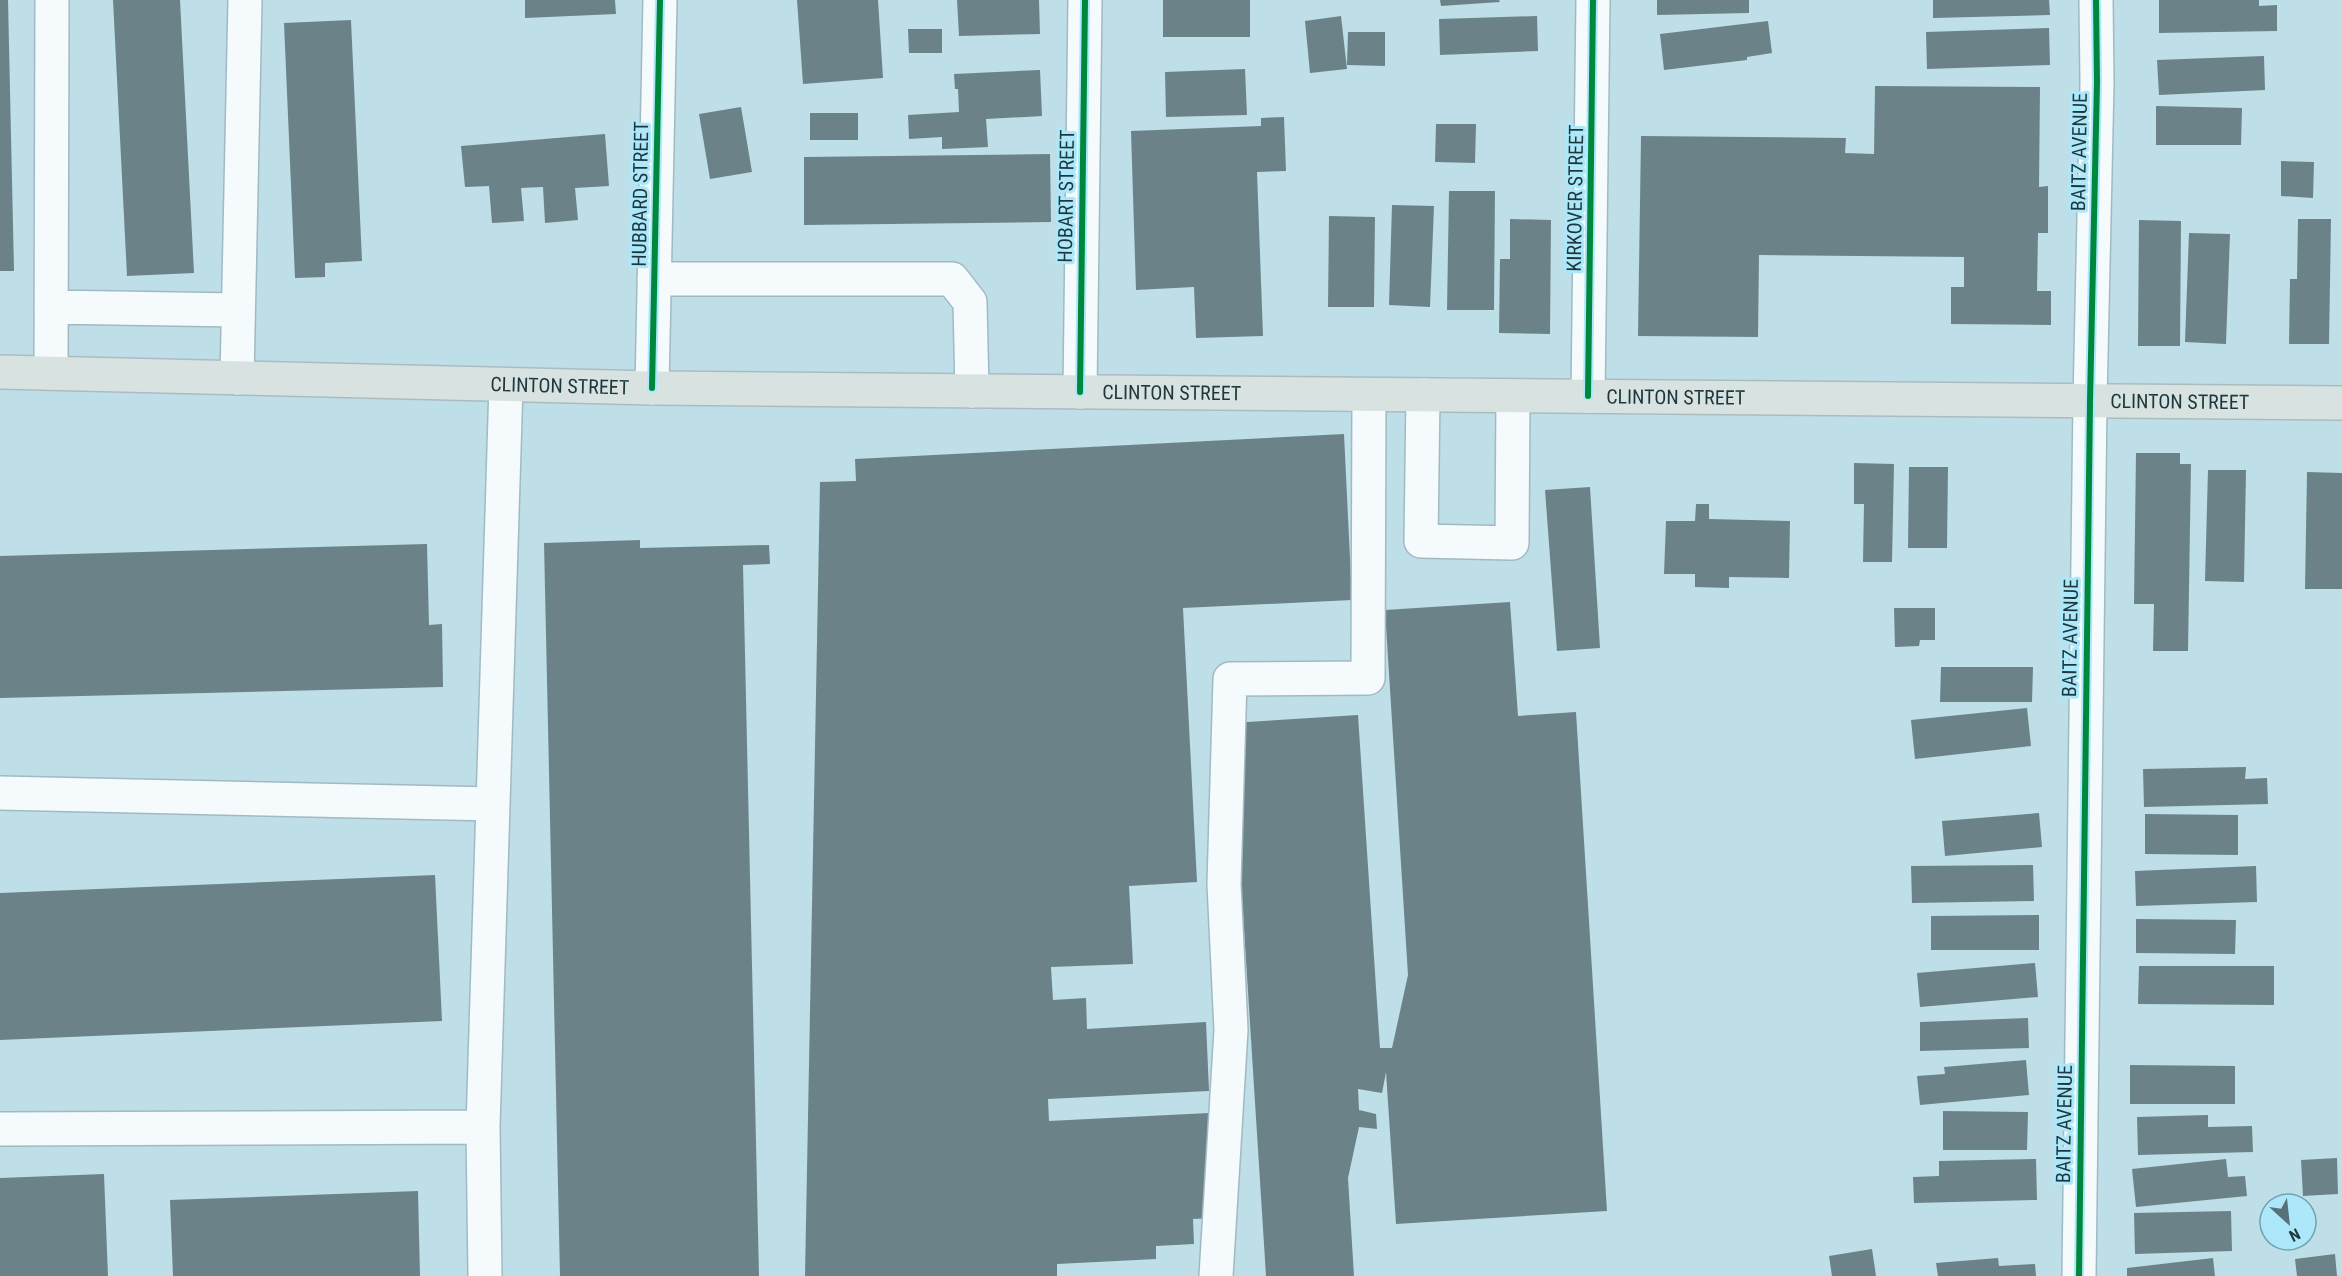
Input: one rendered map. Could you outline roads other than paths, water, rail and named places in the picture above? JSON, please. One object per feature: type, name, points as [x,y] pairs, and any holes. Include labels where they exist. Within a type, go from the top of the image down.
[{"type":"main road","name":"CLINTON STREET","points":[[0,372],[652,388],[2342,403]]},
{"type":"street","points":[[51,373],[52,0]]},
{"type":"street","points":[[237,378],[245,0]]},
{"type":"street","name":"HUBBARD STREET","points":[[652,388],[660,0]]},
{"type":"street","name":"HOBART STREET","points":[[1080,392],[1085,0]]},
{"type":"street","name":"KIRKOVER STREET","points":[[1588,396],[1593,0]]},
{"type":"street","name":"BAITZ AVENUE","points":[[2079,1276],[2090,401],[2097,82],[2096,0]]},
{"type":"street","points":[[654,279],[952,279],[970,302],[972,391]]},
{"type":"street","points":[[51,307],[238,310]]},
{"type":"street","points":[[485,1276],[483,1127],[506,385]]},
{"type":"street","points":[[1216,1276],[1231,1030],[1224,884],[1230,679],[1368,678],[1369,395]]},
{"type":"street","points":[[1423,395],[1421,541],[1512,543],[1513,396]]},
{"type":"street","points":[[0,793],[493,804]]},
{"type":"street","points":[[0,1129],[483,1127]]}]
